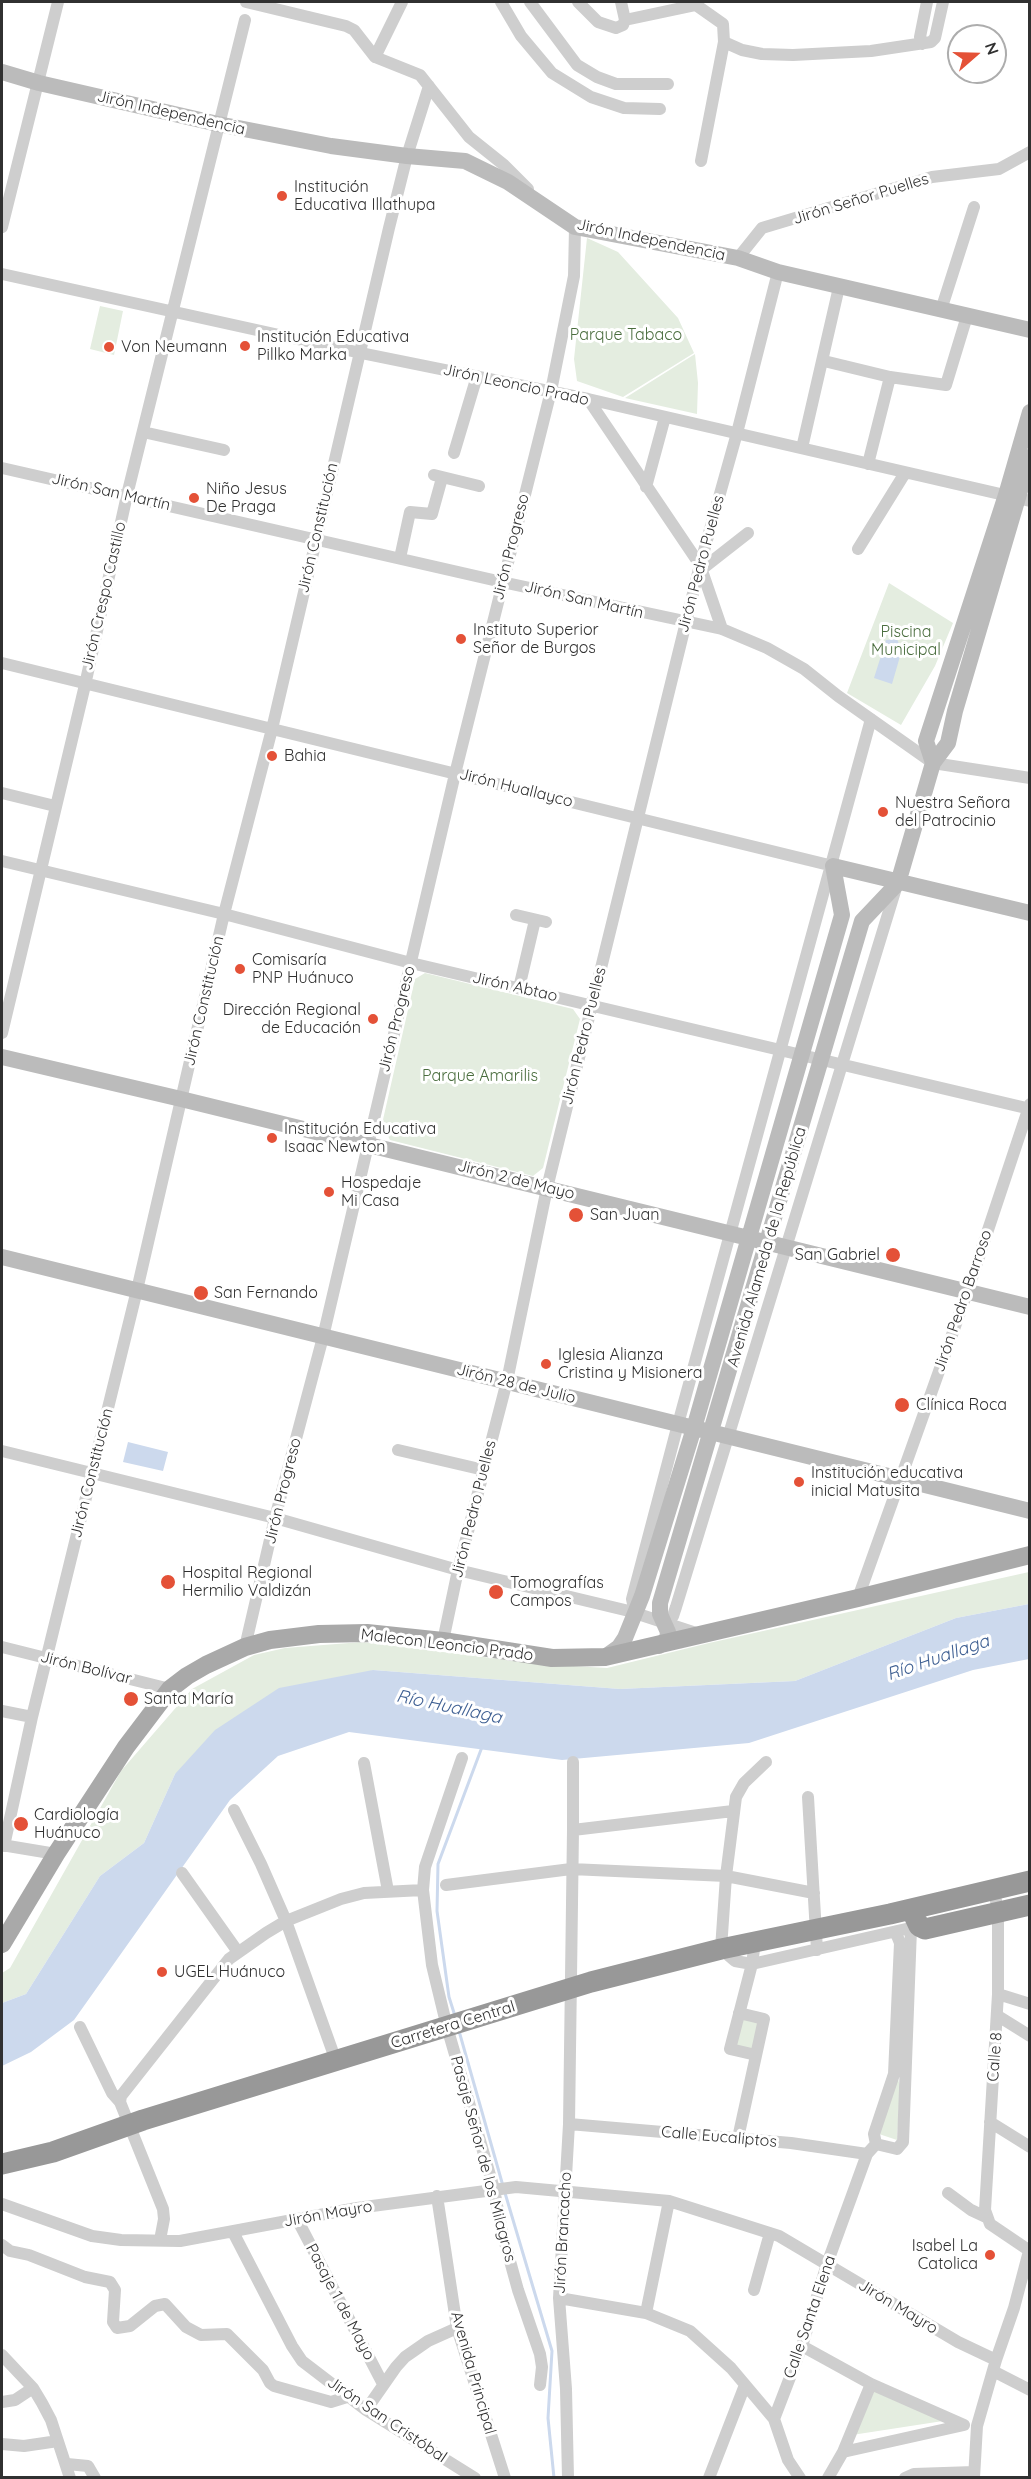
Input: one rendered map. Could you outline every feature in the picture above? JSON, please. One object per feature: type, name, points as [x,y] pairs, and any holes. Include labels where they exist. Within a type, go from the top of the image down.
[{"type":"highway","name":"Carretera Central","points":[[2,2164],[53,2152],[130,2125],[570,1989],[755,1942],[816,1939],[913,1921],[994,1889],[1029,1881]]},
{"type":"highway","name":"Carretera Central","points":[[913,1921],[925,1929],[1029,1905]]},
{"type":"main road","name":"Malecon Leoncio Prado","points":[[2,1944],[56,1854],[126,1747],[170,1689],[206,1665],[245,1647],[270,1640],[346,1633],[443,1641],[552,1658],[605,1657],[659,1646],[1029,1555]]},
{"type":"street","points":[[2,227],[58,2]]},
{"type":"street","points":[[246,2],[346,26],[354,30],[375,57],[420,75],[469,137],[504,165],[548,208]]},
{"type":"street","points":[[375,57],[402,2]]},
{"type":"street","points":[[501,2],[521,36],[552,73],[591,98],[624,108],[660,109]]},
{"type":"street","points":[[530,2],[577,65],[597,77],[616,84],[668,84]]},
{"type":"street","points":[[578,2],[598,22],[616,28],[623,25],[625,20],[621,2]]},
{"type":"street","points":[[927,2],[920,37],[927,43]]},
{"type":"street","points":[[724,42],[742,50],[762,54],[794,55],[871,51],[927,43],[935,38],[943,2]]},
{"type":"street","points":[[625,20],[696,5],[723,24],[724,42],[701,160]]},
{"type":"street","name":"Jirón Crespo Castillo","points":[[2,1033],[85,685],[127,495],[245,20]]},
{"type":"street","name":"Jirón Independencia","points":[[2,72],[39,83],[218,124],[331,146],[465,161],[508,182],[575,227],[738,258],[778,272],[1029,330]]},
{"type":"street","name":"Jirón Constitución","points":[[3,1846],[32,1717],[137,1290],[224,914],[272,729],[315,538],[407,156],[429,86]]},
{"type":"street","name":"Jirón Señor Puelles","points":[[738,258],[762,228],[932,177],[999,169],[1029,152]]},
{"type":"street","points":[[940,310],[974,207]]},
{"type":"street","name":"Jirón Progreso","points":[[245,1647],[275,1518],[323,1337],[455,774],[551,391],[574,276],[575,227]]},
{"type":"street","name":"Jirón Pedro Puelles","points":[[443,1641],[458,1570],[507,1381],[547,1188],[637,818],[685,623],[778,272]]},
{"type":"street","name":"Jirón Leoncio Prado","points":[[2,274],[588,399],[1018,498]]},
{"type":"street","points":[[802,448],[824,361],[839,286]]},
{"type":"street","points":[[824,361],[890,377],[946,385],[967,316]]},
{"type":"street","points":[[454,453],[477,376]]},
{"type":"street","points":[[868,464],[890,377]]},
{"type":"street","points":[[588,399],[645,487],[701,567],[722,629]]},
{"type":"street","points":[[1018,498],[1029,412]]},
{"type":"street","points":[[645,487],[665,417]]},
{"type":"street","points":[[143,432],[224,450]]},
{"type":"street","points":[[933,763],[926,741],[1018,498],[1029,457]]},
{"type":"street","name":"Jirón San Martín","points":[[2,468],[685,623],[722,629],[767,648],[804,669],[933,763],[1029,778]]},
{"type":"street","points":[[858,549],[905,473]]},
{"type":"street","points":[[400,558],[410,512],[432,514],[438,477],[479,486]]},
{"type":"street","points":[[701,567],[748,533]]},
{"type":"street","name":"Jirón Huallayco","points":[[2,663],[898,883],[1029,913]]},
{"type":"street","name":"Avenida Alameda de la República","points":[[605,1657],[619,1647],[635,1613],[686,1426],[731,1233],[833,866],[871,719]]},
{"type":"street","name":"Avenida Alameda de la República","points":[[664,1623],[673,1616],[729,1437],[933,763]]},
{"type":"street","points":[[2,793],[55,806]]},
{"type":"street","name":"Jirón Abtao","points":[[2,861],[224,914],[411,963],[1029,1107]]},
{"type":"street","name":"Avenida Alameda de la República","points":[[686,1426],[749,1237],[842,915],[833,866]]},
{"type":"street","name":"Avenida Alameda de la República","points":[[659,1646],[667,1639],[668,1632],[660,1614],[660,1603],[862,921],[898,883]]},
{"type":"street","points":[[516,915],[541,921],[519,988]]},
{"type":"street","name":"Jirón 2 de Mayo","points":[[2,1057],[181,1098],[1029,1306]]},
{"type":"street","name":"Jirón Pedro Barroso","points":[[858,1598],[968,1290],[1029,1107]]},
{"type":"street","name":"Jirón 28 de Julio","points":[[2,1257],[1029,1511]]},
{"type":"street","points":[[398,1450],[484,1470]]},
{"type":"street","points":[[2,1451],[275,1518],[458,1570],[635,1613],[703,1635]]},
{"type":"street","name":"Jirón Bolívar","points":[[2,1647],[170,1689]]},
{"type":"street","points":[[2,1711],[32,1717]]},
{"type":"street","name":"Pasaje Señor de los Milagros","points":[[462,1758],[424,1867],[423,1890],[432,1965],[496,2190],[502,2232],[518,2290],[540,2354],[542,2367],[540,2385]]},
{"type":"street","name":"Jirón Brancacho","points":[[568,2478],[566,2389],[559,2298],[569,2124],[573,1762]]},
{"type":"street","points":[[766,1762],[744,1783],[736,1797],[726,1876],[721,1949],[735,1961],[752,1964],[816,1939],[896,1933],[913,1921]]},
{"type":"street","points":[[364,1763],[388,1891]]},
{"type":"street","points":[[808,1797],[816,1939]]},
{"type":"street","points":[[234,1810],[286,1921],[336,2061]]},
{"type":"street","points":[[573,1830],[733,1811]]},
{"type":"street","points":[[3,1846],[56,1854]]},
{"type":"street","points":[[446,1885],[571,1869],[726,1876],[814,1893]]},
{"type":"street","points":[[182,1873],[238,1952]]},
{"type":"street","name":"Calle 8","points":[[988,2220],[990,2122],[998,2016],[998,1912],[994,1889]]},
{"type":"street","points":[[120,2102],[121,2096],[229,1959],[238,1952],[286,1921],[341,1899],[364,1893],[423,1890]]},
{"type":"street","points":[[876,2144],[897,2149],[903,2142],[913,1921]]},
{"type":"street","points":[[876,2144],[874,2134],[894,2074],[900,1943],[896,1933]]},
{"type":"street","points":[[755,1942],[752,1964],[730,2049],[756,2055]]},
{"type":"street","points":[[998,1994],[1029,2004]]},
{"type":"street","points":[[738,2138],[764,2019],[739,2013]]},
{"type":"street","points":[[998,2016],[1029,2036]]},
{"type":"street","points":[[80,2027],[112,2093],[120,2102],[163,2210],[164,2219],[160,2240]]},
{"type":"street","points":[[990,2122],[1029,2147]]},
{"type":"street","name":"Calle Eucaliptos","points":[[569,2124],[738,2138],[867,2154]]},
{"type":"street","points":[[867,2154],[876,2144]]},
{"type":"street","name":"Calle Santa Elena","points":[[774,2419],[802,2346],[827,2264],[867,2154]]},
{"type":"street","name":"Jirón Mayro","points":[[2,2204],[92,2236],[121,2240],[180,2241],[437,2196],[516,2187],[669,2201],[779,2236],[958,2342],[1029,2390]]},
{"type":"street","points":[[905,2478],[914,2474],[974,2475],[977,2426],[1014,2308],[1029,2251],[948,2193]]},
{"type":"street","name":"Avenida Principal","points":[[437,2196],[457,2328],[505,2478]]},
{"type":"street","points":[[646,2313],[669,2201]]},
{"type":"street","name":"Pasaje 1 de Mayo","points":[[297,2219],[383,2384]]},
{"type":"street","name":"Jirón San Cristóbal","points":[[233,2232],[297,2355],[346,2397],[475,2478]]},
{"type":"street","points":[[754,2290],[770,2233]]},
{"type":"street","points":[[2,2245],[10,2251],[30,2255],[84,2277],[114,2285],[113,2322],[117,2328],[130,2326],[155,2306],[165,2304],[186,2327],[201,2335],[227,2334],[263,2370],[274,2386],[331,2402],[346,2397]]},
{"type":"street","points":[[559,2298],[646,2313],[690,2331],[731,2368],[774,2419],[788,2460],[800,2478]]},
{"type":"street","points":[[366,2410],[405,2357],[428,2341],[457,2328]]},
{"type":"street","points":[[802,2346],[871,2384],[964,2425]]},
{"type":"street","points":[[2,2355],[33,2388],[51,2420],[70,2478]]},
{"type":"street","points":[[828,2478],[843,2452],[871,2384]]},
{"type":"street","points":[[709,2478],[745,2385]]},
{"type":"street","points":[[2,2402],[15,2400],[33,2388]]},
{"type":"street","points":[[843,2452],[964,2425],[977,2426]]},
{"type":"street","points":[[2,2444],[24,2446],[58,2441]]},
{"type":"street","points":[[67,2464],[88,2466],[95,2478]]},
{"type":"green space","name":"Parque Tabaco","points":[[587,238],[618,252],[678,318],[694,353],[623,397],[577,381],[574,359]]},
{"type":"green space","points":[[100,306],[123,311],[114,355],[90,349]]},
{"type":"green space","points":[[695,354],[698,383],[697,414],[625,398]]},
{"type":"green space","name":"Piscina Municipal","points":[[889,583],[953,623],[935,666],[901,725],[847,693]]},
{"type":"green space","name":"Parque Amarilis","points":[[425,973],[573,1009],[580,1019],[543,1168],[533,1176],[390,1140],[382,1124],[415,979]]},
{"type":"green space","points":[[1029,1572],[1029,1604],[956,1618],[795,1681],[620,1689],[373,1670],[175,1774],[144,1843],[100,1876],[26,1994],[2,2003],[2,1973],[10,1968],[121,1771],[192,1689],[254,1655],[285,1648],[362,1642],[540,1664],[607,1668]]},
{"type":"green space","points":[[741,2018],[758,2023],[752,2049],[735,2045]]},
{"type":"green space","points":[[898,2078],[900,2087],[897,2140],[876,2133]]},
{"type":"green space","points":[[875,2390],[943,2421],[852,2435]]},
{"type":"water","points":[[897,639],[903,646],[892,684],[874,678],[886,640]]},
{"type":"water","points":[[128,1442],[168,1452],[163,1471],[123,1462]]},
{"type":"water","name":"Río Huallaga","points":[[1029,1604],[1029,1659],[973,1670],[749,1743],[562,1760],[349,1732],[278,1756],[230,1800],[74,2020],[31,2052],[2,2066],[2,2003],[26,1994],[100,1876],[144,1843],[175,1774],[215,1730],[279,1688],[373,1670],[620,1689],[795,1681],[956,1618]]},
{"type":"waterway","points":[[455,2016],[449,1997],[437,1911],[438,1864],[482,1747]]},
{"type":"waterway","points":[[459,2031],[503,2186]]},
{"type":"waterway","points":[[505,2193],[552,2351],[548,2418],[554,2478]]},
{"type":"place","name":"Institución Educativa Illathupa","points":[[282,196]]},
{"type":"place","name":"Institución Educativa Pillko Marka","points":[[245,346]]},
{"type":"place","name":"Von Neumann","points":[[109,347]]},
{"type":"place","name":"Niño Jesus De Praga","points":[[194,498]]},
{"type":"place","name":"Instituto Superior Señor de Burgos","points":[[461,639]]},
{"type":"place","name":"Bahia","points":[[272,756]]},
{"type":"place","name":"Nuestra Señora del Patrocinio","points":[[883,812]]},
{"type":"place","name":"Comisaría PNP Huánuco","points":[[240,969]]},
{"type":"place","name":"Dirección Regional de Educación","points":[[373,1019]]},
{"type":"place","name":"Institución Educativa Isaac Newton","points":[[272,1138]]},
{"type":"place","name":"Hospedaje Mi Casa","points":[[329,1192]]},
{"type":"place","name":"San Juan","points":[[576,1215]]},
{"type":"place","name":"San Gabriel","points":[[893,1255]]},
{"type":"place","name":"San Fernando","points":[[201,1293]]},
{"type":"place","name":"Iglesia Alianza Cristina y Misionera","points":[[546,1364]]},
{"type":"place","name":"Clínica Roca","points":[[902,1405]]},
{"type":"place","name":"Institución educativa inicial Matusita","points":[[799,1482]]},
{"type":"place","name":"Hospital Regional Hermilio Valdizán","points":[[168,1582]]},
{"type":"place","name":"Tomografías Campos","points":[[496,1592]]},
{"type":"place","name":"Santa María","points":[[131,1699]]},
{"type":"place","name":"Cardiología Huánuco","points":[[21,1824]]},
{"type":"place","name":"UGEL Huánuco","points":[[162,1972]]},
{"type":"place","name":"Isabel La Catolica","points":[[990,2255]]}]
